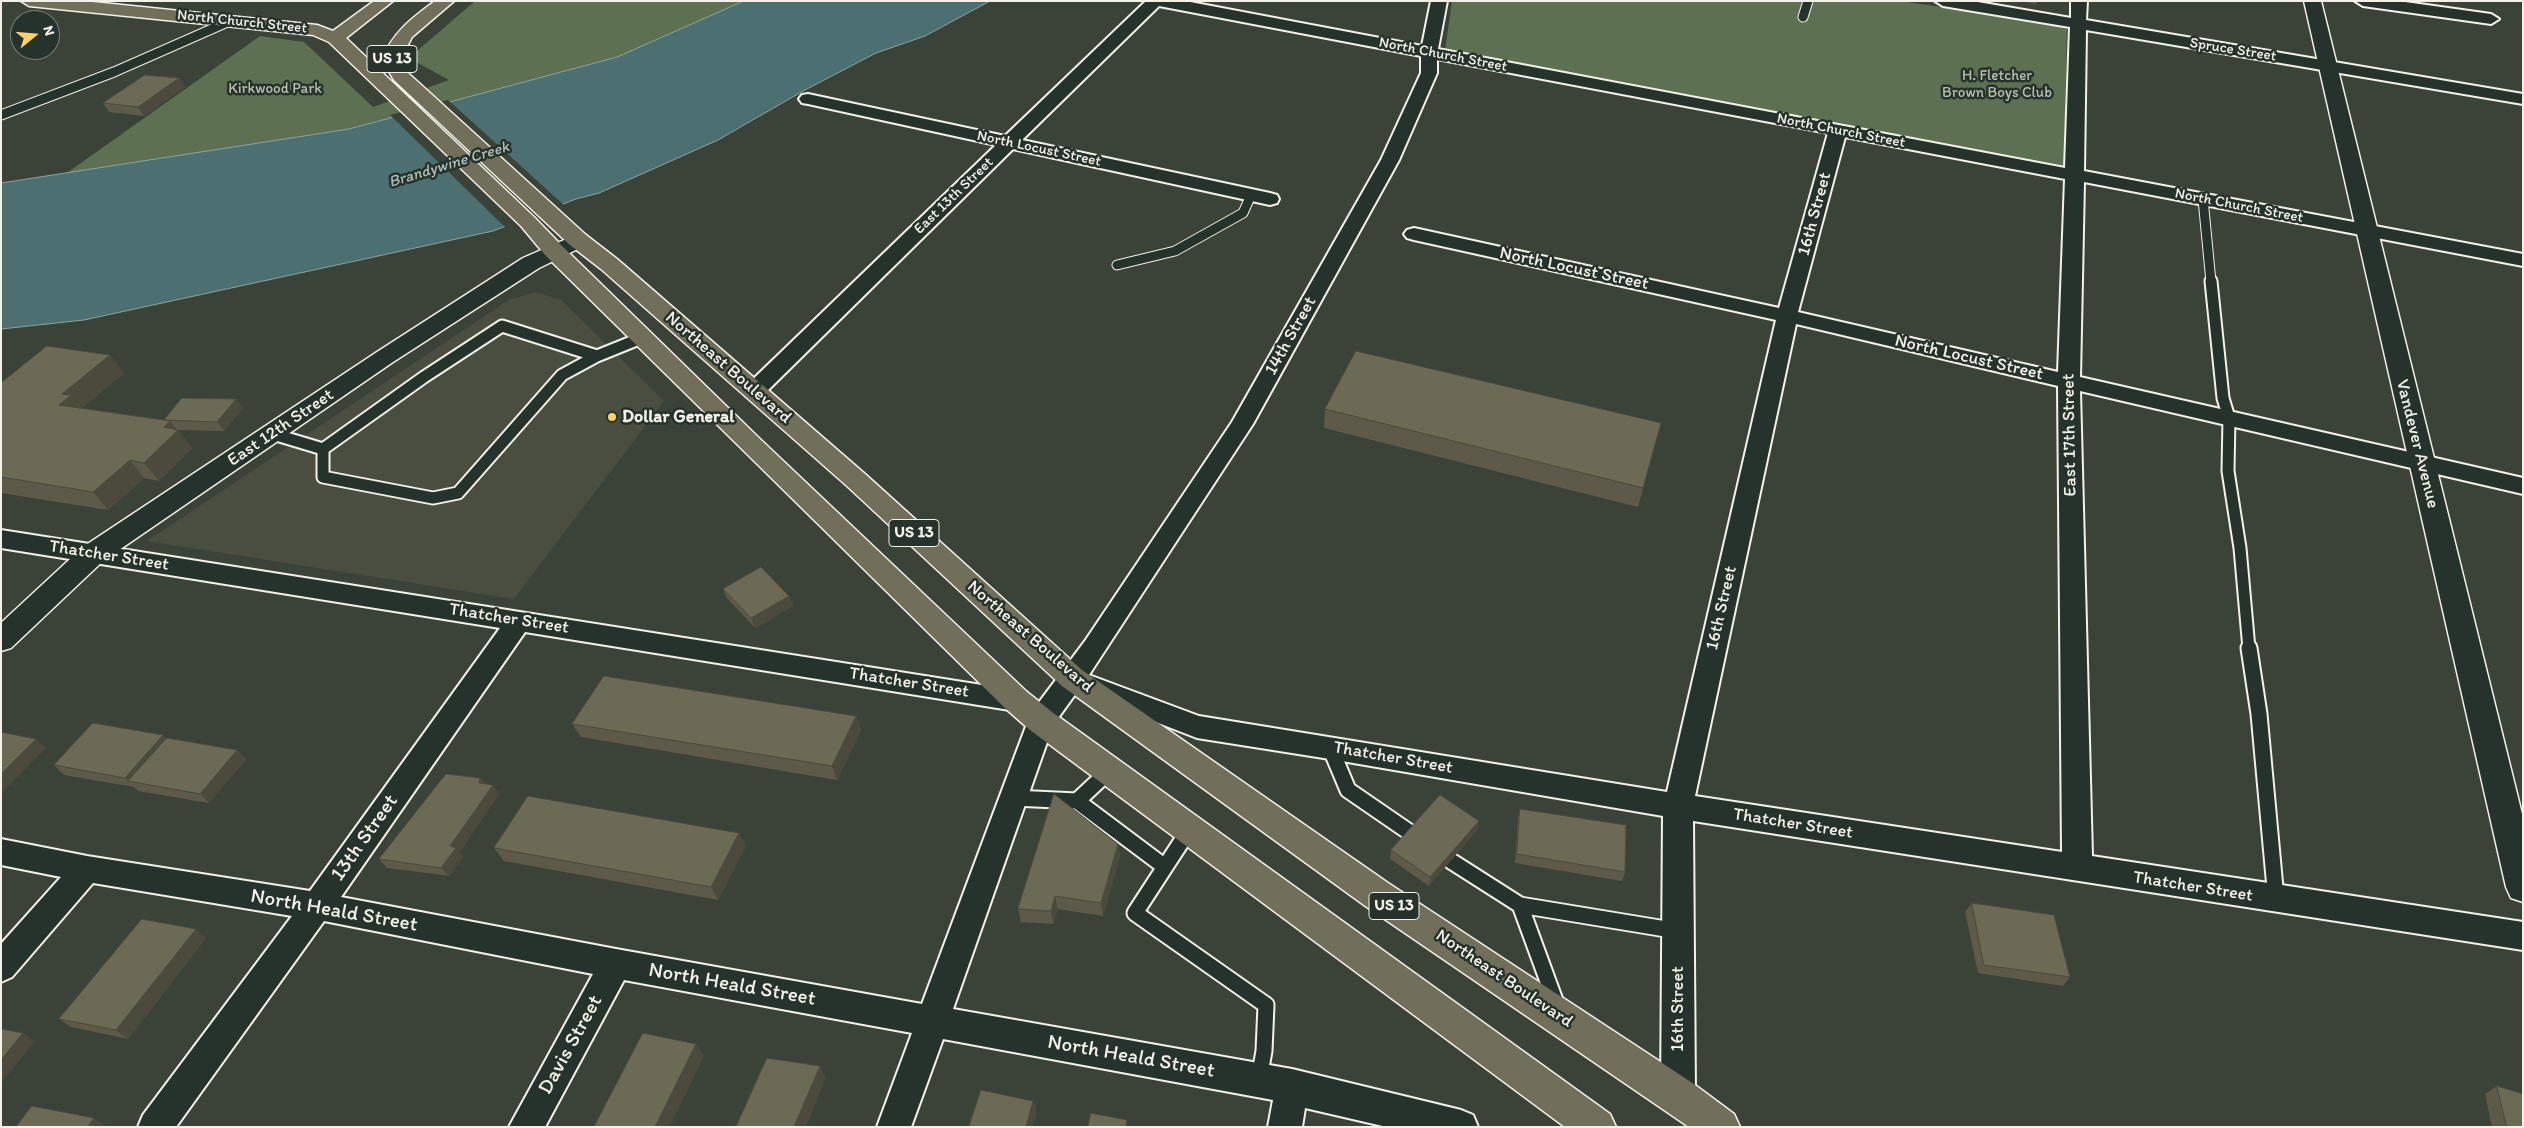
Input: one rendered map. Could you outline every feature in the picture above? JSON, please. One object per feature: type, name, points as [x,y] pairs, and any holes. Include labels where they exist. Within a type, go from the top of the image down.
[{"type":"main road","name":"North Church Street","points":[[29,1],[55,2],[316,30],[335,38],[400,100]]},
{"type":"main road","points":[[335,38],[385,1]]},
{"type":"main road","name":"Northeast Boulevard","points":[[446,1],[418,23],[401,40],[394,50],[392,60],[394,68],[539,218],[554,251],[644,337],[752,446],[1029,711],[1596,1127]]},
{"type":"main road","name":"Northeast Boulevard","points":[[400,100],[539,218],[578,240],[754,391],[856,480],[1072,678],[1376,894],[1678,1095],[1722,1127]]},
{"type":"street","name":"East 13th Street","points":[[754,391],[1155,1]]},
{"type":"street","name":"North Church Street","points":[[1159,1],[2523,260]]},
{"type":"street","name":"14th Street","points":[[894,1127],[1014,798],[1029,711],[1072,678],[1094,648],[1242,424],[1390,160],[1429,73],[1429,52],[1439,1]]},
{"type":"street","name":"Spruce Street","points":[[1943,1],[2523,99]]},
{"type":"street","name":"East 17th Street","points":[[2077,868],[2069,382],[2079,1]]},
{"type":"street","name":"Vandever Avenue","points":[[2312,1],[2523,887]]},
{"type":"street","points":[[2363,1],[2491,20]]},
{"type":"street","name":"North Locust Street","points":[[808,99],[1270,200]]},
{"type":"street","name":"16th Street","points":[[1678,1095],[1678,806],[1787,316],[1838,131]]},
{"type":"street","name":"North Locust Street","points":[[1414,234],[1787,316],[2523,486]]},
{"type":"street","name":"East 12th Street","points":[[1,640],[92,554],[385,357],[531,263],[578,240]]},
{"type":"street","name":"Thatcher Street","points":[[1,539],[519,621],[1029,711]]},
{"type":"street","name":"13th Street","points":[[155,1127],[317,906],[519,621]]},
{"type":"street","name":"Thatcher Street","points":[[1072,678],[1197,727],[1330,747],[1678,806],[2523,936]]},
{"type":"street","name":"North Heald Street","points":[[1,852],[87,870],[317,906],[616,964],[1292,1086],[1461,1127]]},
{"type":"street","points":[[1,967],[87,870]]},
{"type":"street","name":"Davis Street","points":[[526,1127],[616,964]]},
{"type":"street","points":[[1285,1127],[1292,1086]]},
{"type":"lane","points":[[1803,16],[1808,1]]},
{"type":"lane","points":[[1,115],[160,53],[230,21]]},
{"type":"lane","points":[[1117,265],[1175,250],[1244,213],[1252,195]]},
{"type":"lane","points":[[2203,199],[2223,398],[2229,418],[2228,471],[2240,548],[2249,646],[2259,714],[2276,899]]},
{"type":"lane","points":[[322,449],[424,377],[502,326],[598,356]]},
{"type":"lane","points":[[322,449],[323,477],[433,498],[458,494],[562,375],[598,356],[619,350],[644,337]]},
{"type":"lane","points":[[273,434],[322,449]]},
{"type":"lane","points":[[1330,747],[1348,790],[1412,834]]},
{"type":"lane","points":[[1077,801],[1109,771]]},
{"type":"lane","points":[[1014,798],[1077,801],[1165,867]]},
{"type":"lane","points":[[1190,830],[1135,913],[1266,1004],[1264,1051],[1259,1080]]},
{"type":"lane","points":[[1450,861],[1520,905],[1678,931]]},
{"type":"lane","points":[[1520,905],[1561,1017]]},
{"type":"shaded area","points":[[535,292],[561,300],[664,401],[514,599],[147,541],[509,300]]},
{"type":"green space","name":"Kirkwood Park","points":[[475,1],[744,1],[617,57],[349,129],[64,175],[260,36],[304,42],[373,107],[449,80],[409,58]]},
{"type":"green space","name":"H. Fletcher Brown Boys Club","points":[[1452,1],[1901,1],[2067,26],[2064,167],[1445,50]]},
{"type":"water","name":"Brandywine Creek","points":[[744,1],[990,1],[925,36],[876,53],[803,91],[718,140],[599,193],[576,199],[493,231],[84,320],[1,329],[1,183],[349,129],[617,57]]},
{"type":"pier","points":[[448,100],[565,206],[506,228],[390,115]]},
{"type":"building","points":[[145,75],[179,78],[138,107],[103,103]]},
{"type":"building","points":[[47,346],[110,355],[62,394],[71,395],[59,405],[170,421],[164,427],[178,430],[144,463],[130,460],[93,492],[1,477],[1,383]]},
{"type":"building","points":[[1356,351],[1661,423],[1643,488],[1325,409]]},
{"type":"building","points":[[182,398],[236,399],[217,422],[164,420]]},
{"type":"building","points":[[761,567],[789,596],[751,618],[723,589]]},
{"type":"building","points":[[604,676],[856,716],[832,766],[572,724]]},
{"type":"building","points":[[93,723],[163,735],[125,778],[54,765]]},
{"type":"building","points":[[1,732],[36,739],[1,774]]},
{"type":"building","points":[[167,738],[237,750],[200,794],[128,781]]},
{"type":"building","points":[[446,774],[480,778],[479,783],[493,785],[450,846],[456,848],[441,868],[379,859]]},
{"type":"building","points":[[1054,794],[1118,844],[1101,903],[1055,896],[1051,911],[1018,909]]},
{"type":"building","points":[[1440,795],[1479,821],[1430,877],[1391,850]]},
{"type":"building","points":[[528,796],[739,833],[711,887],[494,848]]},
{"type":"building","points":[[1520,809],[1626,825],[1625,872],[1517,854]]},
{"type":"building","points":[[1972,903],[2054,915],[2070,977],[1984,965]]},
{"type":"building","points":[[142,919],[196,929],[116,1030],[59,1019]]},
{"type":"building","points":[[1,1029],[23,1033],[1,1060]]},
{"type":"building","points":[[643,1033],[696,1044],[655,1127],[594,1127]]},
{"type":"building","points":[[767,1058],[820,1066],[794,1127],[736,1127]]},
{"type":"building","points":[[2497,1086],[2523,1094],[2523,1127],[2507,1127]]},
{"type":"building","points":[[981,1090],[1033,1101],[1026,1127],[969,1127]]},
{"type":"building","points":[[32,1106],[94,1118],[88,1127],[16,1127]]},
{"type":"building","points":[[1091,1113],[1127,1120],[1126,1127],[1088,1127]]},
{"type":"place","name":"Dollar General","points":[[612,417]]}]
